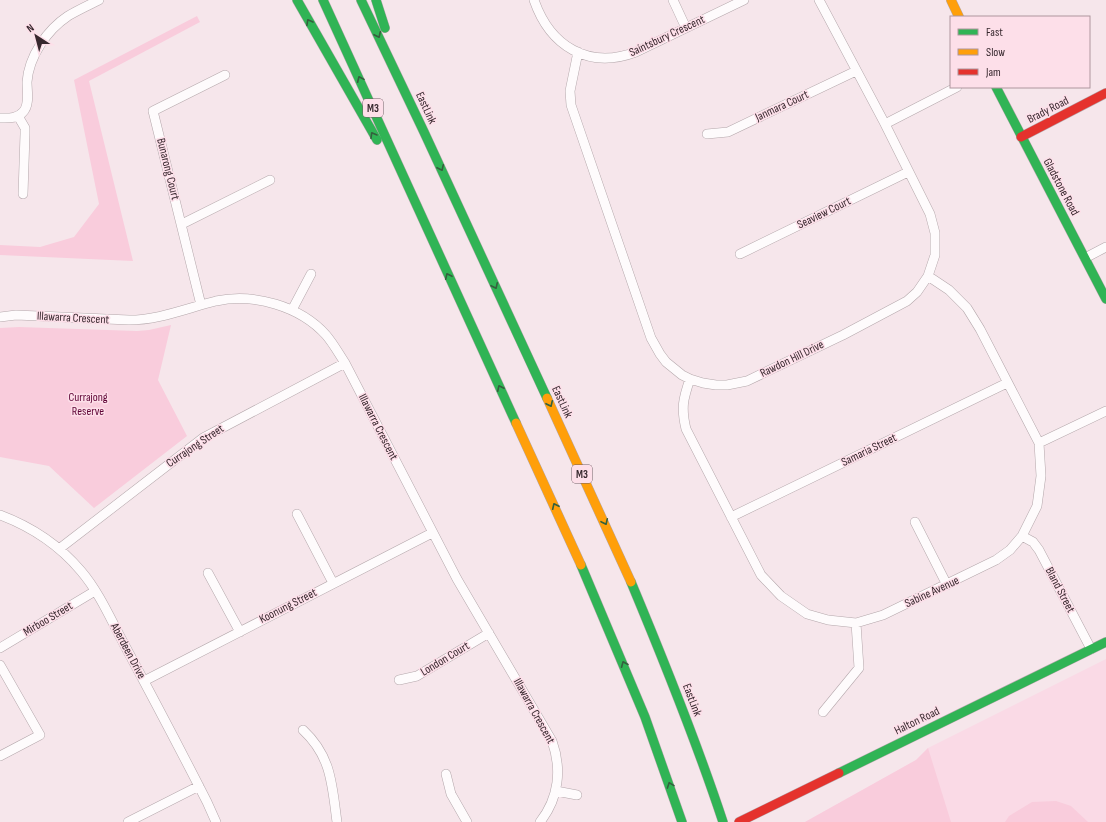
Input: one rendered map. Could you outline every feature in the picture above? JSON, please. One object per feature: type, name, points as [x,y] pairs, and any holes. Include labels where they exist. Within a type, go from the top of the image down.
[{"type":"main road","points":[[297,0],[421,217]]},
{"type":"main road","name":"M3","points":[[324,0],[421,217],[574,549],[606,622],[645,717],[682,822]]},
{"type":"main road","name":"EastLink","points":[[361,0],[424,132],[633,585],[704,764],[723,822]]},
{"type":"main road","points":[[376,0],[424,132]]},
{"type":"main road","points":[[951,0],[959,16]]},
{"type":"main road","name":"Gladstone Road","points":[[997,88],[1106,299]]},
{"type":"main road","name":"Brady Road","points":[[1022,137],[1106,93]]},
{"type":"main road","name":"Halton Road","points":[[743,820],[1106,642]]},
{"type":"street","points":[[0,118],[18,116],[27,107],[28,80],[31,65],[48,34],[58,23],[69,15],[99,0]]},
{"type":"street","name":"Saintsbury Crescent","points":[[534,0],[544,24],[552,34],[566,46],[578,52],[602,58],[627,55],[744,0]]},
{"type":"street","points":[[673,0],[686,28]]},
{"type":"street","name":"Rawdon Hill Drive","points":[[578,52],[570,91],[571,104],[649,330],[660,354],[666,362],[690,379],[716,385],[747,382],[908,301],[917,292],[928,276],[935,254],[935,233],[930,214],[885,124],[819,0]]},
{"type":"street","name":"Janmara Court","points":[[707,134],[728,132],[856,71]]},
{"type":"street","name":"Bunarong Court","points":[[201,305],[153,111],[225,75]]},
{"type":"street","points":[[885,124],[955,88]]},
{"type":"street","points":[[18,116],[25,128],[23,194]]},
{"type":"street","name":"Seaview Court","points":[[740,254],[908,172]]},
{"type":"street","points":[[182,224],[270,180]]},
{"type":"street","points":[[1085,258],[1106,247]]},
{"type":"street","points":[[292,310],[311,274]]},
{"type":"street","name":"Sabine Avenue","points":[[690,379],[684,397],[683,411],[686,429],[761,575],[781,596],[807,614],[828,620],[856,623],[883,615],[947,585],[1003,556],[1022,536],[1037,506],[1041,476],[1039,443],[980,329],[967,308],[949,290],[928,276]]},
{"type":"street","name":"Illawarra Crescent","points":[[0,317],[16,315],[140,320],[230,299],[244,299],[271,303],[292,310],[315,325],[325,334],[345,363],[459,584],[552,741],[558,767],[556,791],[547,812],[540,822]]},
{"type":"street","name":"Currajong Street","points":[[59,550],[203,438],[345,363]]},
{"type":"street","name":"Samaria Street","points":[[731,517],[1007,383]]},
{"type":"street","points":[[1039,443],[1106,411]]},
{"type":"street","points":[[297,514],[333,583]]},
{"type":"street","name":"Aberdeen Drive","points":[[0,515],[37,532],[82,572],[95,591],[144,681],[199,786],[216,822]]},
{"type":"street","points":[[915,522],[947,585]]},
{"type":"street","name":"Koonung Street","points":[[144,681],[432,533]]},
{"type":"street","name":"Bland Street","points":[[1022,536],[1033,542],[1039,550],[1091,649]]},
{"type":"street","points":[[208,573],[240,632]]},
{"type":"street","name":"Mirboo Street","points":[[0,648],[95,591]]},
{"type":"street","points":[[823,712],[859,668],[856,623]]},
{"type":"street","name":"London Court","points":[[399,680],[416,676],[489,633]]},
{"type":"street","points":[[0,665],[40,735],[0,756]]},
{"type":"street","points":[[302,730],[316,744],[327,764],[332,783],[337,822]]},
{"type":"street","points":[[446,774],[451,794],[467,822]]},
{"type":"street","points":[[128,822],[199,786]]},
{"type":"street","points":[[556,791],[577,796]]},
{"type":"shaded area","points":[[1106,659],[1106,822],[805,822],[916,760],[928,748]]},
{"type":"green space","points":[[197,16],[200,22],[89,81],[133,261],[0,255],[0,245],[40,247],[74,237],[99,204],[74,80]]},
{"type":"green space","name":"Currajong Reserve","points":[[171,325],[158,380],[187,436],[94,508],[49,466],[0,457],[0,328],[19,327],[137,331]]},
{"type":"green space","points":[[928,748],[951,822],[805,822],[916,760]]},
{"type":"green space","points":[[1056,801],[1071,806],[1088,822],[1005,822],[1009,816],[1032,802]]},
{"type":"traffic: fast","points":[[297,0],[377,140]]},
{"type":"traffic: fast","points":[[323,0],[516,423]]},
{"type":"traffic: fast","points":[[361,0],[547,398]]},
{"type":"traffic: fast","points":[[376,0],[385,28]]},
{"type":"traffic: fast","points":[[997,88],[1106,299]]},
{"type":"traffic: fast","points":[[581,565],[645,717],[682,822]]},
{"type":"traffic: fast","points":[[631,582],[656,641],[702,761],[723,822]]},
{"type":"traffic: fast","points":[[839,773],[1106,642]]},
{"type":"traffic: slow","points":[[951,0],[959,16]]},
{"type":"traffic: slow","points":[[547,398],[631,582]]},
{"type":"traffic: slow","points":[[516,423],[581,565]]},
{"type":"traffic: jam","points":[[1021,137],[1106,93]]},
{"type":"traffic: jam","points":[[739,822],[839,773]]}]
